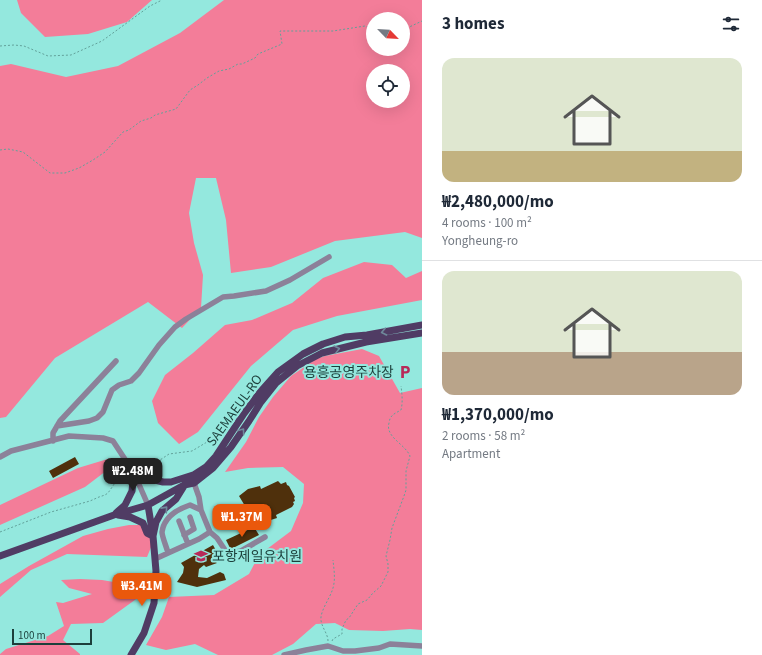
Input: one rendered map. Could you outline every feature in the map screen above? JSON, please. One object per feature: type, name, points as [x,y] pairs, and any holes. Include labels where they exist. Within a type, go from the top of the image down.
[{"type":"main road","name":"SAEMAEUL-RO","points":[[0,556],[114,515],[148,505],[184,485],[190,478],[206,467],[216,456],[261,391],[278,372],[302,354],[323,344],[345,337],[367,335],[422,325]]},
{"type":"main road","name":"SAEMAEUL-RO","points":[[184,485],[194,484],[213,468],[231,447],[261,402],[276,383],[297,366],[322,353],[366,342],[422,333]]},
{"type":"main road","points":[[114,515],[125,505],[132,491],[131,474],[146,475],[154,480],[171,482],[195,474]]},
{"type":"main road","points":[[153,536],[156,522],[162,511],[176,499],[184,485]]},
{"type":"main road","points":[[131,655],[144,633],[154,603],[156,571],[153,536],[148,505]]},
{"type":"main road","points":[[114,515],[130,517],[143,523],[147,533],[153,536]]},
{"type":"street","points":[[57,426],[89,421],[96,418],[103,412],[112,390],[118,385],[131,381],[139,373],[159,345],[176,326],[186,319],[223,297],[266,291],[290,280],[329,257]]},
{"type":"street","points":[[53,440],[53,433],[60,421],[116,361]]},
{"type":"street","points":[[0,457],[11,451],[69,436],[103,438],[113,441],[148,505]]},
{"type":"street","points":[[194,484],[199,497],[201,510],[210,532],[217,538],[225,550],[231,553],[241,551],[265,537]]},
{"type":"street","points":[[168,553],[162,533],[166,520],[173,513],[190,505],[201,510]]},
{"type":"street","points":[[184,535],[194,529],[190,517]]},
{"type":"street","points":[[179,521],[188,544]]},
{"type":"street","points":[[155,559],[210,532]]},
{"type":"street","points":[[284,655],[329,646],[343,651],[355,651],[379,648],[390,644],[422,646]]},
{"type":"path","points":[[0,46],[19,45],[48,56],[71,55],[102,41],[150,6],[162,0]]},
{"type":"path","points":[[410,27],[422,21]]},
{"type":"path","points":[[0,150],[23,152],[50,173],[65,173],[79,168],[105,152],[123,132],[129,130],[141,121],[176,109],[190,90],[207,78],[238,64],[242,64],[255,58],[258,54],[282,44],[280,31],[333,31],[366,26]]},
{"type":"path","points":[[329,646],[333,639],[342,634],[342,629],[346,620],[358,604],[367,600],[381,586],[388,572],[386,556],[392,528],[406,490],[406,471],[410,456],[408,451],[390,434],[388,428],[392,415],[401,410],[401,386]]},
{"type":"path","points":[[149,467],[154,466],[169,454],[192,451],[207,442],[224,428],[237,413]]},
{"type":"path","points":[[0,532],[51,512],[90,501],[108,493],[117,480],[131,474]]},
{"type":"path","points":[[329,646],[328,638],[321,618],[333,590],[335,579],[333,560]]},
{"type":"shaded area","points":[[17,0],[152,0],[127,22],[88,34],[45,37],[21,13]]},
{"type":"shaded area","points":[[224,0],[422,0],[422,238],[405,232],[335,241],[271,267],[231,273],[226,220],[216,178],[196,178],[189,213],[194,243],[203,275],[201,308],[182,328],[148,302],[55,358],[6,417],[0,418],[0,66],[11,64],[66,77],[118,66],[180,33]]},
{"type":"shaded area","points":[[364,262],[392,265],[406,278],[422,271],[422,300],[337,316],[293,330],[251,366],[198,432],[179,444],[158,423],[152,401],[165,375],[225,325],[252,320],[292,303],[323,278]]},
{"type":"shaded area","points":[[362,349],[379,356],[400,393],[422,388],[422,630],[349,630],[335,623],[316,624],[293,644],[272,655],[218,655],[195,644],[166,650],[146,645],[162,617],[169,597],[214,595],[249,574],[259,555],[291,531],[303,503],[304,484],[283,467],[248,468],[225,472],[246,442],[259,417],[273,397],[291,376],[316,359]]},
{"type":"shaded area","points":[[111,458],[106,471],[85,487],[0,525],[0,505],[78,468]]},
{"type":"shaded area","points":[[129,525],[150,525],[154,540],[147,557],[67,554],[31,570],[0,597],[0,584],[29,566],[83,536]]},
{"type":"shaded area","points":[[61,580],[102,580],[131,585],[139,597],[103,623],[71,624],[63,640],[80,655],[0,655],[6,649],[48,636],[64,626],[56,602],[63,603],[92,594],[69,588]]},
{"type":"building","points":[[75,457],[79,464],[53,478],[49,471]]},
{"type":"building","points":[[278,481],[281,484],[286,482],[289,486],[295,497],[295,501],[293,502],[294,504],[292,507],[276,515],[277,518],[255,525],[250,517],[244,512],[245,506],[239,496],[248,489],[260,486],[261,489]]},
{"type":"building","points":[[254,527],[259,535],[233,548],[230,548],[226,540]]},
{"type":"building","points":[[213,545],[219,556],[214,560],[217,563],[206,567],[204,565],[199,569],[198,577],[207,578],[220,572],[224,574],[226,580],[197,587],[177,582],[183,573],[184,567],[181,563]]},
{"type":"place","name":"용흥공영주차장","points":[[405,372]]},
{"type":"place","name":"포항제일유치원","points":[[201,556]]}]
